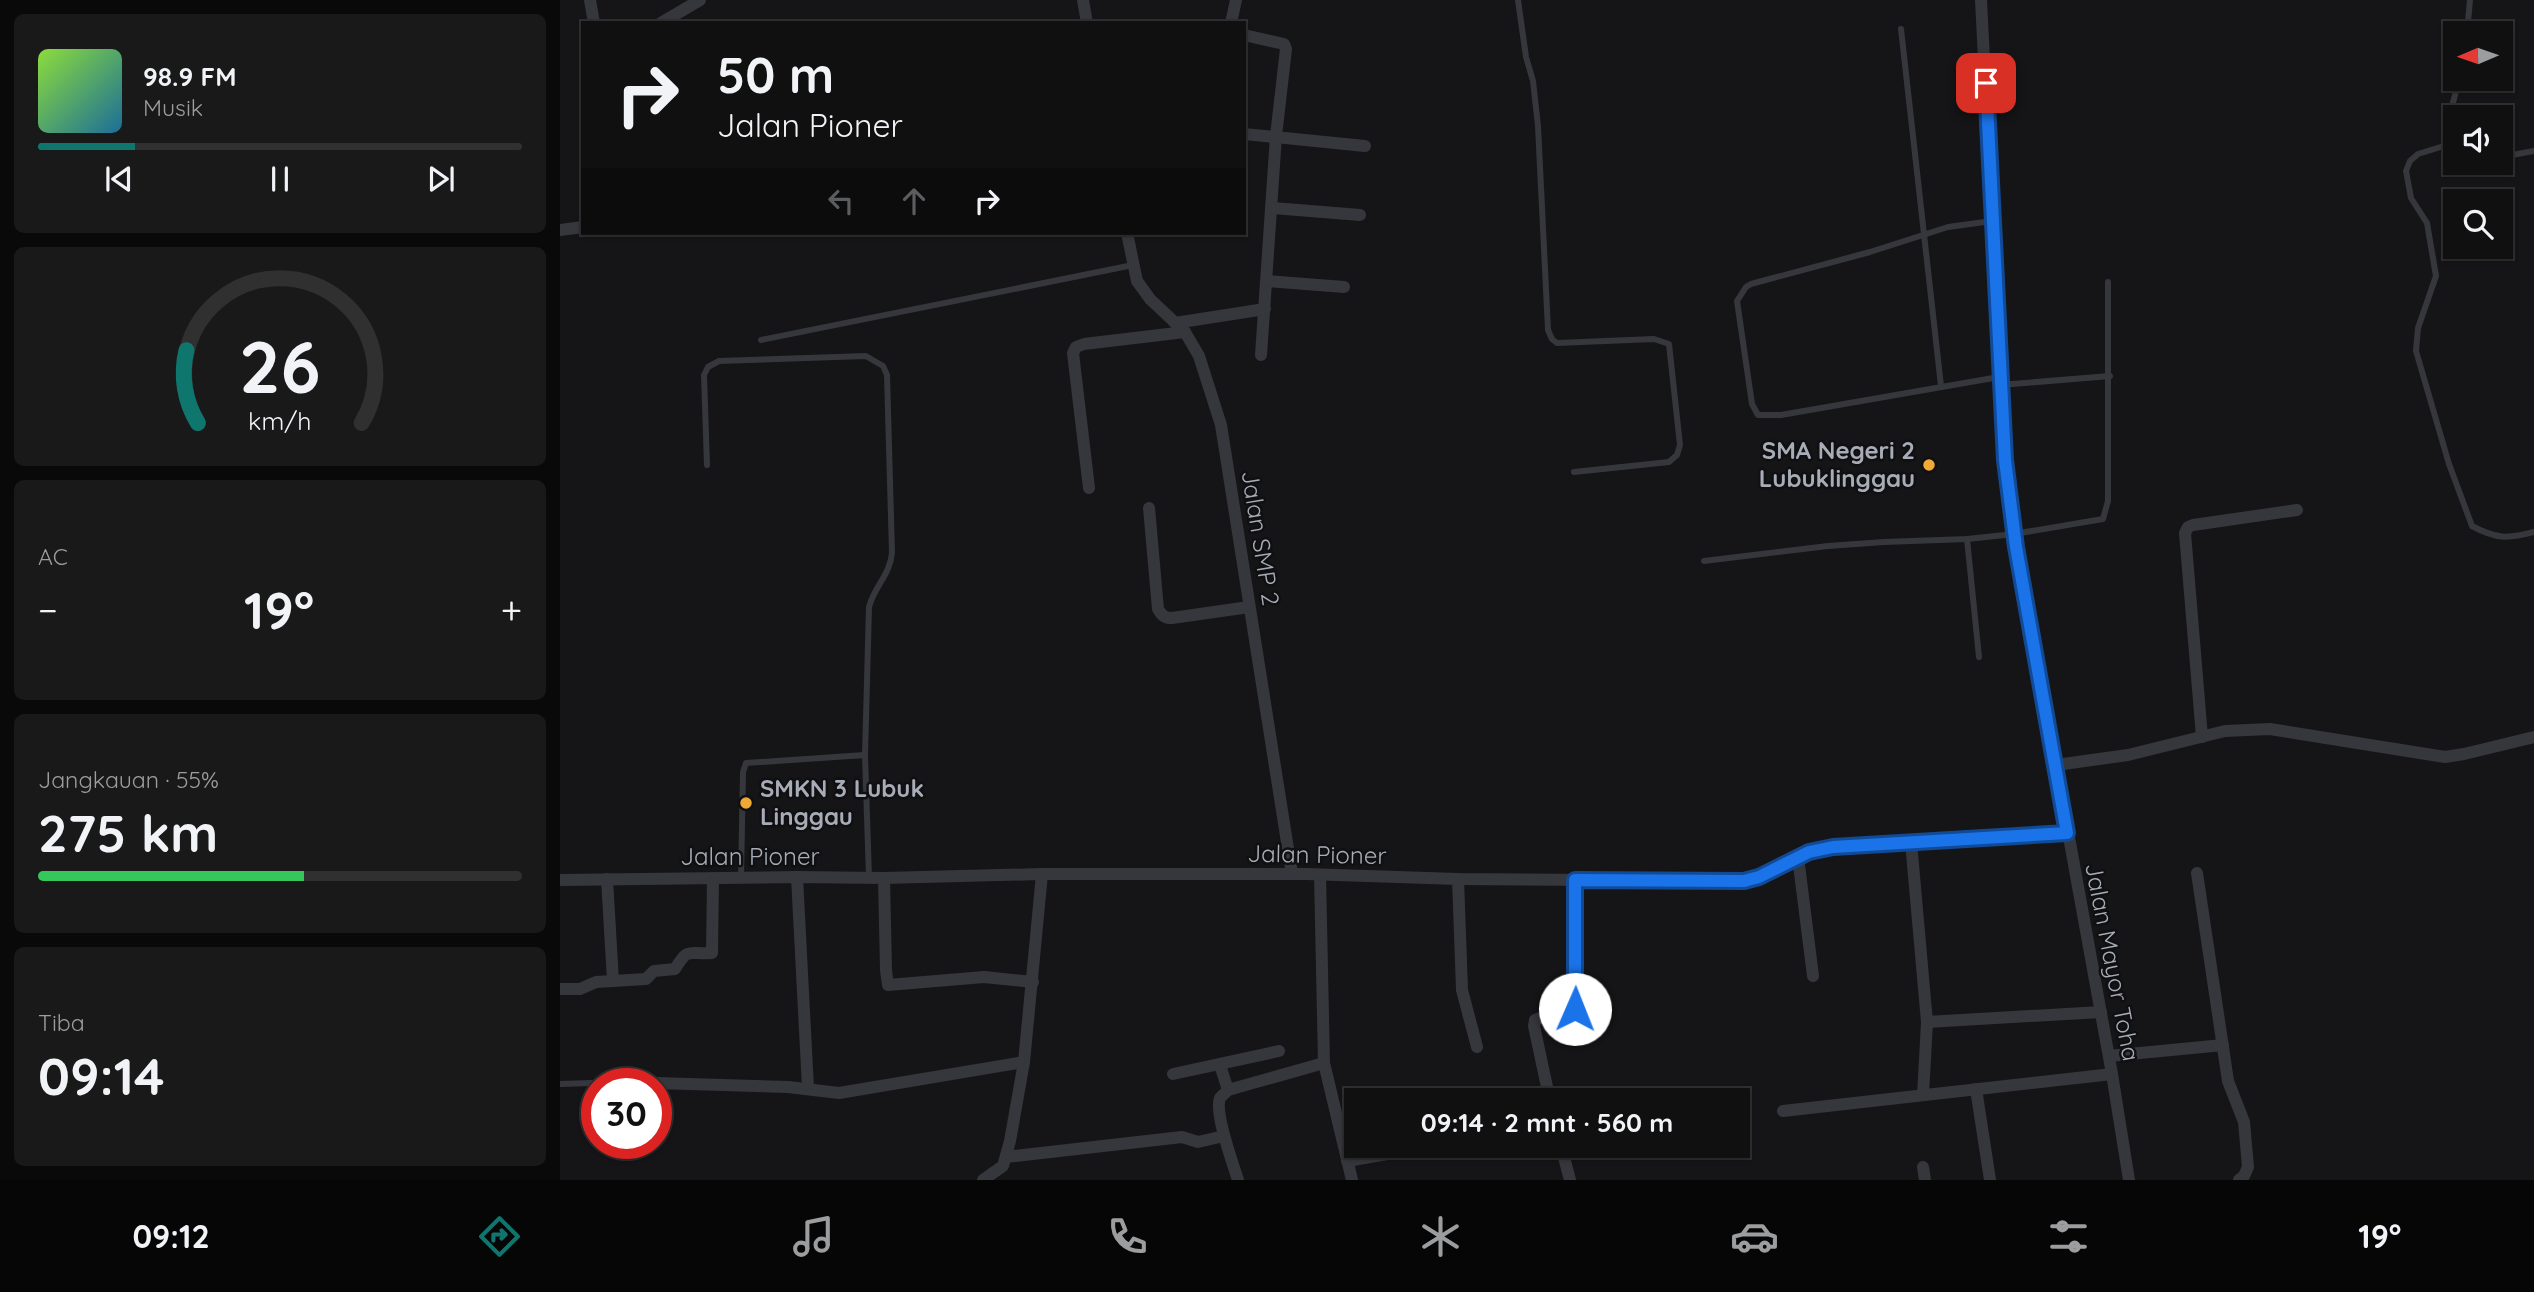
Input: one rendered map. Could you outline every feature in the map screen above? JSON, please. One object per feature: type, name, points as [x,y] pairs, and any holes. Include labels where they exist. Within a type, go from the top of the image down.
[{"type":"street","points":[[590,0],[594,21]]},
{"type":"street","points":[[664,21],[700,0]]},
{"type":"street","points":[[1083,0],[1087,21]]},
{"type":"street","points":[[1231,21],[1236,0]]},
{"type":"street","name":"Jalan Mayor Toha","points":[[1981,0],[2000,381],[2005,460],[2014,534],[2129,1180]]},
{"type":"street","points":[[1246,35],[1284,44],[1286,49],[1276,136],[1261,355]]},
{"type":"street","points":[[1246,134],[1365,146]]},
{"type":"street","points":[[1273,208],[1360,215]]},
{"type":"street","points":[[560,230],[581,227]]},
{"type":"street","name":"Jalan SMP 2","points":[[1127,235],[1133,265],[1143,292],[1180,327],[1199,356],[1221,425],[1292,874]]},
{"type":"street","points":[[1267,281],[1344,287]]},
{"type":"street","points":[[1089,488],[1073,353],[1076,347],[1265,309]]},
{"type":"street","points":[[1149,508],[1158,610],[1161,614],[1172,618],[1249,607]]},
{"type":"street","points":[[2202,737],[2185,533],[2188,527],[2193,525],[2297,510]]},
{"type":"street","points":[[2056,765],[2129,755],[2242,729],[2270,729],[2445,757],[2534,737]]},
{"type":"street","name":"Jalan Pioner","points":[[560,880],[1292,874],[1458,879],[1744,881],[1759,877],[1798,857],[1833,847],[2067,833]]},
{"type":"street","points":[[1911,842],[1927,1022],[1923,1095]]},
{"type":"street","points":[[1798,857],[1813,976]]},
{"type":"street","points":[[2197,873],[2228,1081],[2244,1122],[2248,1167],[2239,1180]]},
{"type":"street","points":[[983,1180],[1003,1166],[1006,1157],[1024,1062],[1042,874]]},
{"type":"street","points":[[1320,875],[1324,1063],[1352,1180]]},
{"type":"street","points":[[797,877],[808,1088]]},
{"type":"street","points":[[560,989],[580,989],[596,982],[646,979],[654,971],[675,969],[681,956],[686,953],[712,953],[713,878]]},
{"type":"street","points":[[884,878],[888,985],[984,977],[1033,982]]},
{"type":"street","points":[[607,879],[613,981]]},
{"type":"street","points":[[1458,879],[1462,990],[1477,1047]]},
{"type":"street","points":[[1547,1088],[1534,1026],[1535,1020],[1541,1017],[1570,1013],[1575,1009],[1575,880]]},
{"type":"street","points":[[1927,1022],[2101,1012]]},
{"type":"street","points":[[2109,1056],[2222,1045]]},
{"type":"street","points":[[1173,1074],[1279,1051]]},
{"type":"street","points":[[672,1084],[808,1088],[839,1093],[1024,1062]]},
{"type":"street","points":[[1238,1180],[1224,1136],[1220,1098],[1228,1090],[1324,1063]]},
{"type":"street","points":[[1220,1065],[1228,1090]]},
{"type":"street","points":[[1783,1111],[2112,1074]]},
{"type":"street","points":[[1976,1089],[1990,1180]]},
{"type":"street","points":[[1006,1157],[1182,1137],[1198,1142],[1224,1136]]},
{"type":"street","points":[[1347,1161],[1364,1158]]},
{"type":"street","points":[[1564,1158],[1570,1180]]},
{"type":"lane","points":[[1518,0],[1526,57],[1533,81],[1538,126],[1548,330],[1557,343],[1654,338],[1669,344],[1681,445],[1677,455],[1669,462],[1574,472]]},
{"type":"lane","points":[[2469,21],[2470,0]]},
{"type":"lane","points":[[1900,29],[1941,386]]},
{"type":"lane","points":[[2443,146],[2418,154],[2406,171],[2411,198],[2427,223],[2436,276],[2418,328],[2416,351],[2449,464],[2472,526],[2485,533],[2511,538],[2534,532]]},
{"type":"lane","points":[[2513,155],[2534,151]]},
{"type":"lane","points":[[1994,220],[1948,227],[1870,252],[1751,284],[1742,291],[1737,301],[1752,404],[1758,415],[1781,415],[1941,386],[2110,376]]},
{"type":"lane","points":[[761,340],[1133,265]]},
{"type":"lane","points":[[1704,561],[1842,545],[1967,540],[2099,521],[2106,514],[2110,376],[2108,282]]},
{"type":"lane","points":[[707,465],[704,375],[708,367],[719,361],[866,356],[883,366],[887,375],[892,553],[891,567],[872,596],[869,607],[865,755],[869,878]]},
{"type":"lane","points":[[1967,540],[1979,657]]},
{"type":"lane","points":[[741,878],[743,772],[746,763],[865,755]]},
{"type":"lane","points":[[560,1084],[581,1084]]},
{"type":"place","name":"SMA Negeri 2 Lubuklinggau","points":[[1929,465]]},
{"type":"place","name":"SMKN 3 Lubuk Linggau","points":[[746,803]]},
{"type":"route","points":[[1575,1009],[1575,880],[1744,881],[1759,877],[1809,852],[1833,847],[2067,833],[2016,547],[2005,460],[1986,83]]}]
